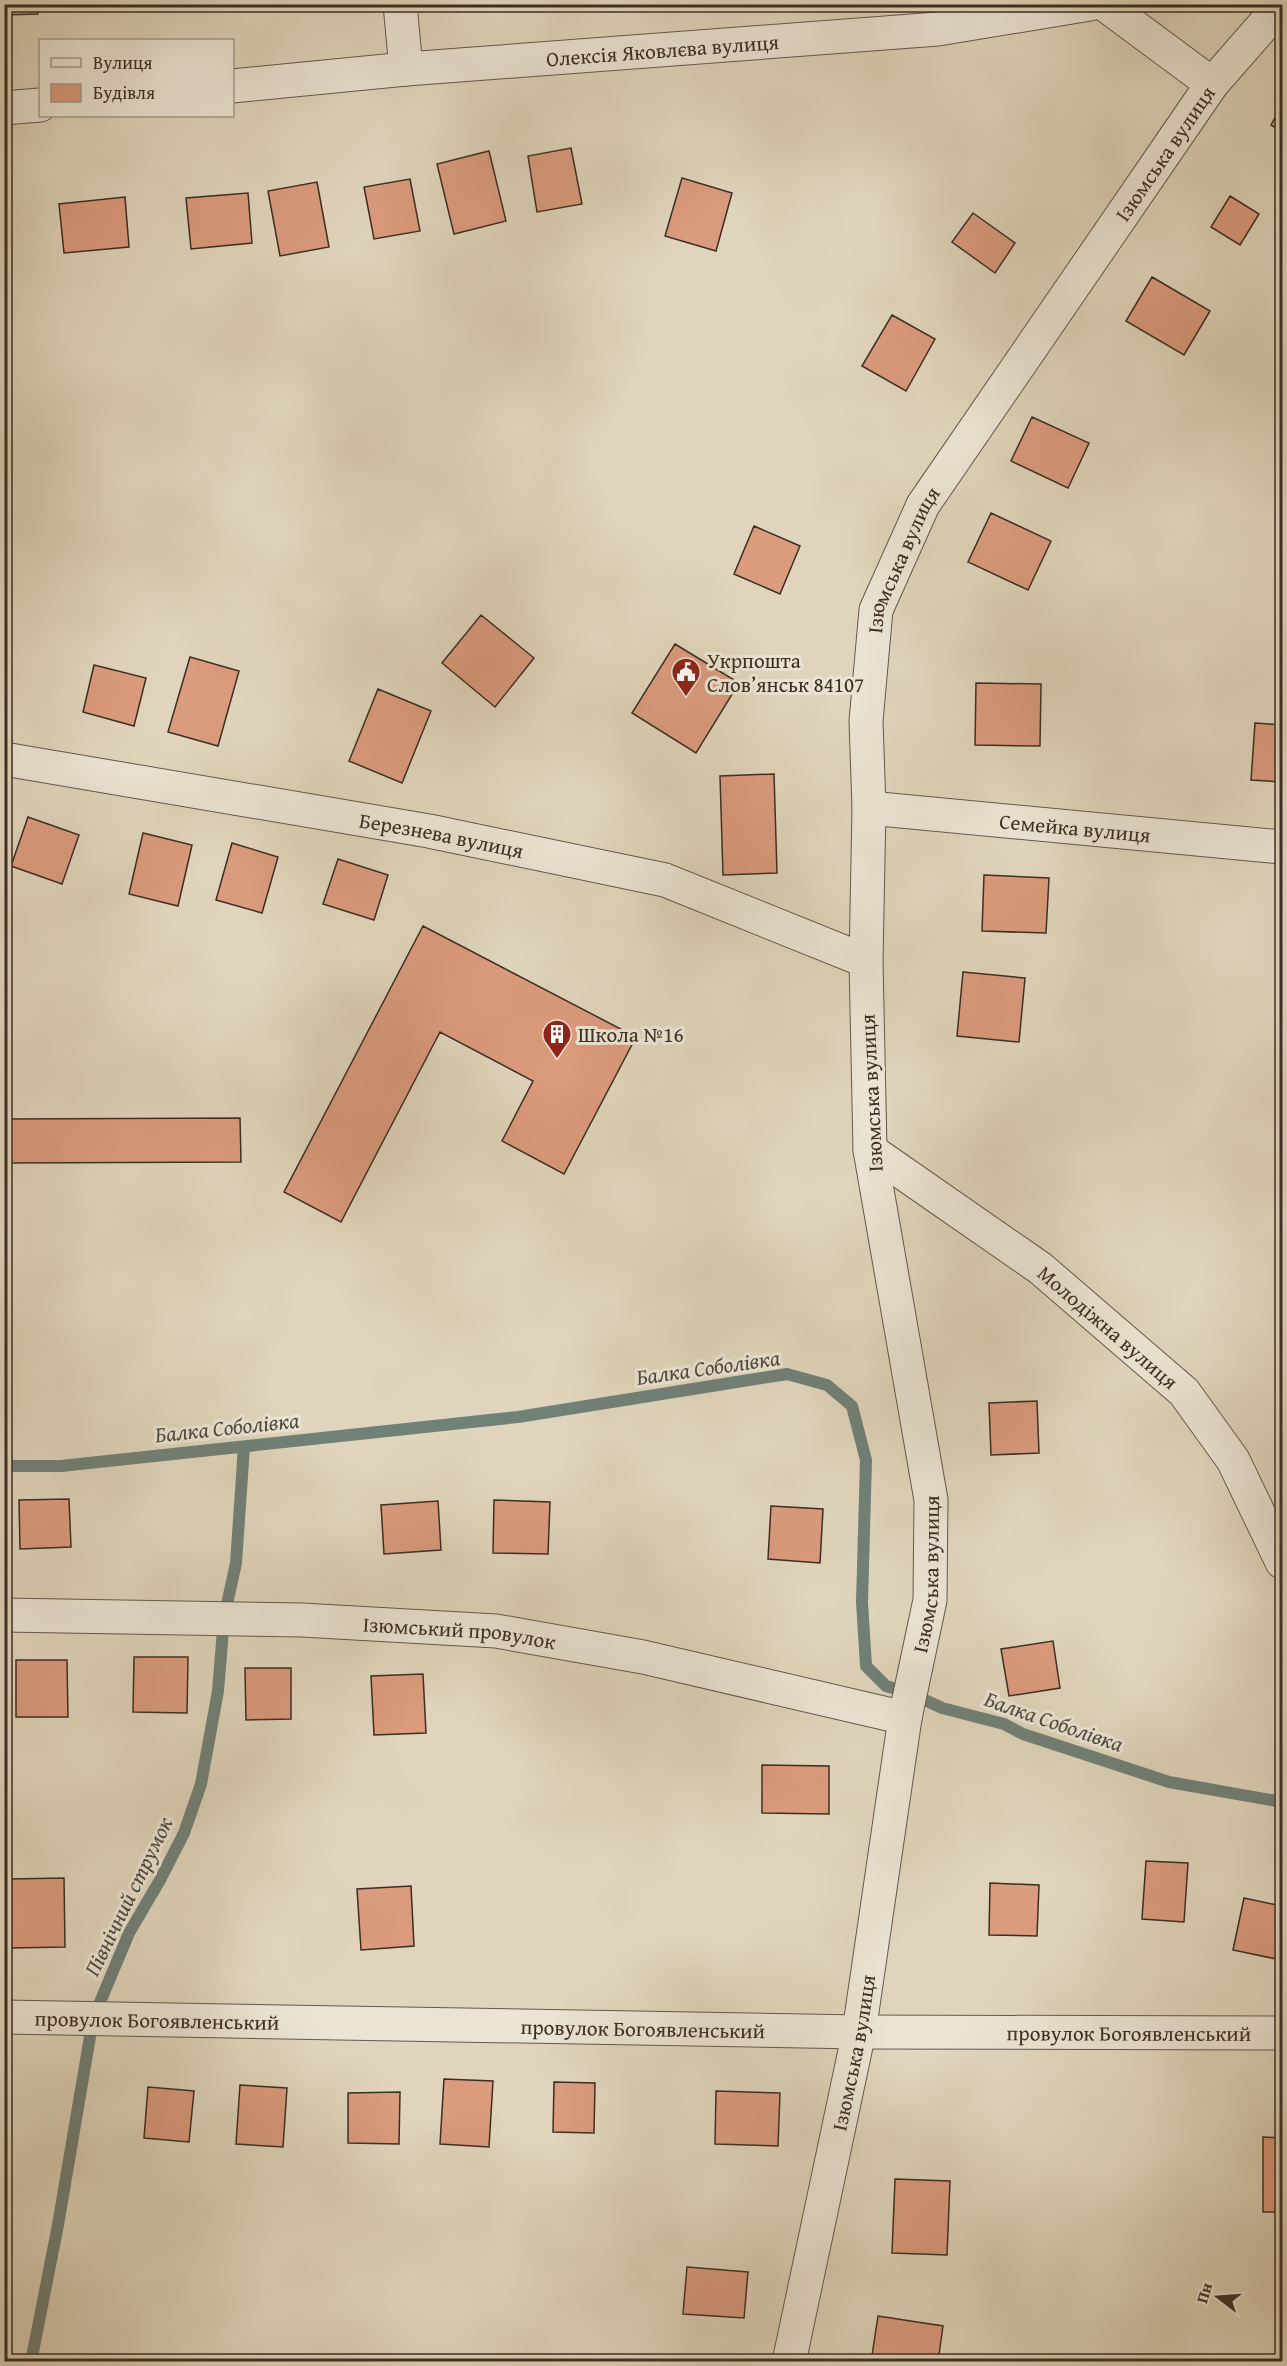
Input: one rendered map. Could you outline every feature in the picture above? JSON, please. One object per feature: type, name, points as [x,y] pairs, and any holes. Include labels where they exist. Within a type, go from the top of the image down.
[{"type":"street","points":[[400,4],[406,69]]},
{"type":"street","name":"Олексія Яковлєва вулиця","points":[[234,86],[406,69],[938,29],[1090,4]]},
{"type":"street","points":[[1104,4],[1212,84]]},
{"type":"street","name":"Ізюмська вулиця","points":[[786,2358],[859,2032],[905,1718],[930,1600],[932,1500],[870,1150],[866,961],[869,808],[866,720],[876,610],[923,505],[1212,84],[1282,4]]},
{"type":"street","points":[[4,108],[39,105]]},
{"type":"street","name":"Березнева вулиця","points":[[4,759],[417,829],[665,880],[866,961]]},
{"type":"street","name":"Семейка вулиця","points":[[869,808],[1282,847]]},
{"type":"street","name":"Молодіжна вулиця","points":[[870,1150],[1040,1268],[1184,1392],[1233,1460],[1282,1562]]},
{"type":"street","name":"Ізюмський провулок","points":[[4,1614],[302,1620],[496,1631],[643,1657],[905,1718]]},
{"type":"street","name":"провулок Богоявленський","points":[[4,2017],[859,2032],[1282,2033]]},
{"type":"building","points":[[4,4],[38,4],[38,14],[4,15]]},
{"type":"building","points":[[1282,105],[1282,132],[1271,125]]},
{"type":"building","points":[[571,148],[582,204],[537,212],[528,156]]},
{"type":"building","points":[[489,151],[506,221],[454,234],[437,164]]},
{"type":"building","points":[[682,178],[732,193],[716,251],[665,236]]},
{"type":"building","points":[[410,179],[420,231],[374,239],[364,187]]},
{"type":"building","points":[[317,182],[329,247],[280,256],[268,191]]},
{"type":"building","points":[[248,193],[252,243],[191,249],[186,198]]},
{"type":"building","points":[[1230,196],[1259,214],[1240,245],[1211,227]]},
{"type":"building","points":[[125,197],[129,247],[64,253],[59,204]]},
{"type":"building","points":[[973,213],[1015,243],[995,273],[952,242]]},
{"type":"building","points":[[1152,277],[1210,311],[1184,355],[1126,321]]},
{"type":"building","points":[[892,315],[935,339],[906,391],[862,366]]},
{"type":"building","points":[[1032,417],[1089,443],[1068,488],[1011,461]]},
{"type":"building","points":[[991,513],[1051,541],[1028,590],[968,562]]},
{"type":"building","points":[[754,526],[800,546],[780,594],[734,574]]},
{"type":"building","points":[[481,615],[534,658],[495,707],[442,663]]},
{"type":"building","name":"Укрпошта Слов’янськ 84107","points":[[675,644],[739,683],[696,753],[632,713]]},
{"type":"building","points":[[190,657],[239,671],[218,746],[168,732]]},
{"type":"building","points":[[94,665],[146,678],[134,726],[83,712]]},
{"type":"building","points":[[976,683],[1041,684],[1040,746],[975,745]]},
{"type":"building","points":[[378,689],[431,711],[402,783],[349,761]]},
{"type":"building","points":[[1255,723],[1282,725],[1282,782],[1251,780]]},
{"type":"building","points":[[774,774],[777,873],[723,875],[720,776]]},
{"type":"building","points":[[28,817],[79,835],[62,884],[11,866]]},
{"type":"building","points":[[143,833],[192,845],[178,906],[129,894]]},
{"type":"building","points":[[232,843],[278,857],[262,913],[216,900]]},
{"type":"building","points":[[338,859],[388,875],[374,920],[323,904]]},
{"type":"building","points":[[984,875],[1049,878],[1046,933],[982,931]]},
{"type":"building","points":[[1277,894],[1282,894],[1282,946],[1278,946]]},
{"type":"building","name":"Школа №16","points":[[423,926],[636,1037],[564,1174],[502,1141],[533,1081],[440,1032],[341,1222],[284,1192]]},
{"type":"building","points":[[963,972],[1025,978],[1019,1042],[957,1036]]},
{"type":"building","points":[[240,1118],[241,1162],[4,1163],[4,1119]]},
{"type":"building","points":[[1037,1401],[1039,1453],[991,1455],[989,1403]]},
{"type":"building","points":[[69,1499],[71,1547],[20,1549],[19,1500]]},
{"type":"building","points":[[494,1500],[550,1502],[548,1554],[493,1553]]},
{"type":"building","points":[[438,1501],[441,1550],[384,1554],[381,1505]]},
{"type":"building","points":[[771,1506],[823,1509],[820,1563],[768,1559]]},
{"type":"building","points":[[1053,1641],[1060,1688],[1009,1696],[1001,1649]]},
{"type":"building","points":[[134,1657],[188,1657],[187,1713],[133,1712]]},
{"type":"building","points":[[16,1660],[67,1660],[68,1717],[16,1717]]},
{"type":"building","points":[[245,1668],[291,1668],[291,1719],[246,1720]]},
{"type":"building","points":[[423,1674],[426,1733],[374,1735],[371,1676]]},
{"type":"building","points":[[762,1765],[829,1766],[829,1814],[762,1813]]},
{"type":"building","points":[[1146,1861],[1188,1863],[1184,1922],[1142,1919]]},
{"type":"building","points":[[64,1878],[65,1947],[9,1948],[8,1879]]},
{"type":"building","points":[[990,1883],[1039,1885],[1037,1936],[989,1935]]},
{"type":"building","points":[[411,1886],[414,1946],[361,1950],[357,1889]]},
{"type":"building","points":[[1244,1898],[1282,1906],[1281,1960],[1233,1950]]},
{"type":"building","points":[[444,2079],[493,2081],[489,2147],[440,2144]]},
{"type":"building","points":[[554,2082],[595,2083],[594,2133],[553,2132]]},
{"type":"building","points":[[240,2085],[287,2088],[283,2147],[236,2144]]},
{"type":"building","points":[[148,2087],[194,2091],[189,2142],[144,2138]]},
{"type":"building","points":[[716,2091],[780,2093],[778,2146],[715,2144]]},
{"type":"building","points":[[400,2092],[399,2144],[348,2143],[348,2093]]},
{"type":"building","points":[[1263,2137],[1282,2138],[1282,2212],[1263,2212]]},
{"type":"building","points":[[895,2179],[950,2181],[947,2255],[892,2253]]},
{"type":"building","points":[[687,2267],[748,2272],[744,2318],[683,2314]]},
{"type":"building","points":[[878,2316],[943,2326],[938,2362],[871,2362]]},
{"type":"waterway","name":"Балка Соболівка","points":[[4,1466],[61,1466],[518,1417],[787,1374],[827,1385],[852,1406],[866,1460],[862,1602],[866,1666],[886,1686],[910,1693],[942,1708],[1004,1724],[1023,1734],[1169,1782],[1282,1802]]},
{"type":"waterway","name":"Північний струмок","points":[[31,2362],[58,2225],[93,2019],[129,1933],[184,1833],[201,1784],[218,1691],[224,1618],[236,1563],[244,1447]]},
{"type":"place","name":"Укрпошта Слов’янськ 84107","points":[[686,698]]},
{"type":"place","name":"Школа №16","points":[[557,1060]]}]
